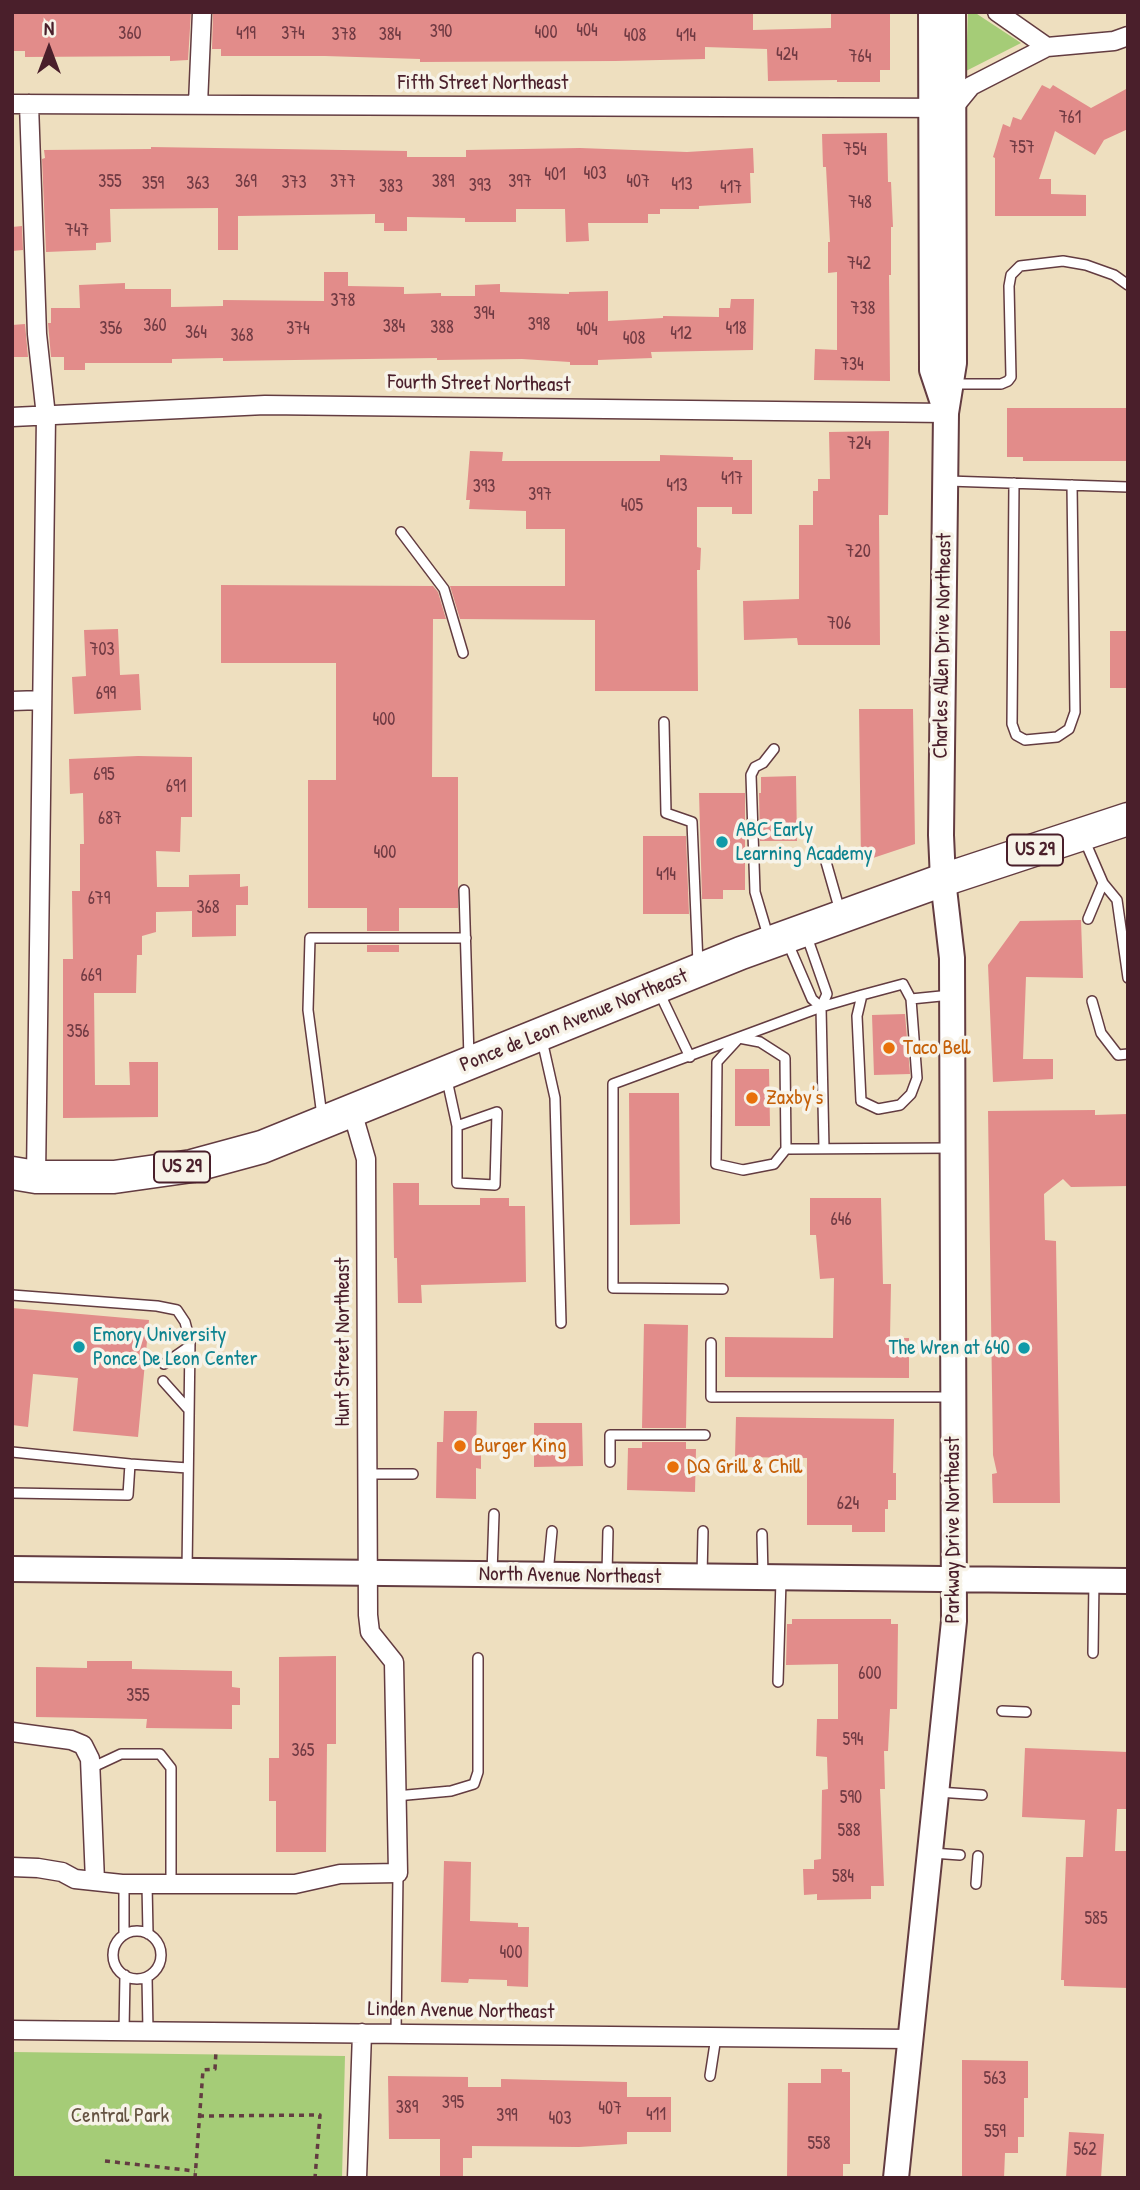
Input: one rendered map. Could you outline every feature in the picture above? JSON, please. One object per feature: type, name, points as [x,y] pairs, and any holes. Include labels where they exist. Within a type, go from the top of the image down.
[{"type":"highway","name":"Ponce de Leon Avenue Northeast","points":[[24,1175],[114,1177],[192,1166],[261,1147],[787,936],[943,880],[1128,819]]},
{"type":"street","points":[[198,104],[202,12]]},
{"type":"street","name":"Charles Allen Drive Northeast","points":[[931,12],[943,108],[954,363],[946,413],[941,835],[943,880]]},
{"type":"street","name":"Charles Allen Drive Northeast","points":[[946,413],[932,370],[943,108],[953,12]]},
{"type":"street","points":[[997,12],[1047,47]]},
{"type":"street","points":[[943,108],[971,86],[1047,47],[1114,41],[1128,36]]},
{"type":"street","points":[[20,104],[37,334],[46,416],[42,700],[24,1175]]},
{"type":"street","name":"Fifth Street Northeast","points":[[20,104],[943,108]]},
{"type":"street","name":"Fourth Street Northeast","points":[[12,418],[265,405],[946,413]]},
{"type":"street","points":[[12,701],[42,700]]},
{"type":"street","name":"Parkway Drive Northeast","points":[[896,2178],[954,1622],[952,958],[943,880]]},
{"type":"street","name":"Hunt Street Northeast","points":[[352,1111],[366,1159],[366,1574],[370,1632],[394,1662],[398,1873]]},
{"type":"street","name":"North Avenue Northeast","points":[[12,1569],[954,1580],[1094,1581],[1125,1578]]},
{"type":"street","points":[[12,1732],[71,1740],[83,1745],[90,1759],[91,1769],[95,1881]]},
{"type":"street","points":[[12,1867],[38,1868],[62,1872],[75,1879],[124,1884],[295,1884],[340,1874],[398,1873]]},
{"type":"street","name":"Linden Avenue Northeast","points":[[12,2030],[910,2039]]},
{"type":"street","points":[[357,2178],[362,2033]]},
{"type":"lane","points":[[951,384],[1001,384],[1008,381],[1012,372],[1009,286],[1011,275],[1020,266],[1063,261],[1086,265],[1114,275],[1128,285]]},
{"type":"lane","points":[[946,481],[1128,487]]},
{"type":"lane","points":[[1014,483],[1012,724],[1016,735],[1025,740],[1057,737],[1069,729],[1075,712],[1072,485]]},
{"type":"lane","points":[[401,532],[444,589],[463,653]]},
{"type":"lane","points":[[664,722],[666,813],[692,822],[699,970]]},
{"type":"lane","points":[[774,749],[755,767],[751,775],[755,892],[827,993],[821,1007],[824,1149]]},
{"type":"lane","points":[[1082,834],[1102,883],[1117,900],[1128,978]]},
{"type":"lane","points":[[826,862],[841,916]]},
{"type":"lane","points":[[1088,919],[1102,883]]},
{"type":"lane","points":[[457,1126],[497,1112],[495,1185],[457,1183],[457,1126],[457,1068],[466,938],[464,890]]},
{"type":"lane","points":[[1117,900],[1128,896]]},
{"type":"lane","points":[[787,936],[812,999],[821,1007]]},
{"type":"lane","points":[[323,1123],[309,1010],[310,938],[466,938]]},
{"type":"lane","points":[[723,1289],[614,1288],[614,1084],[821,1007],[862,995],[903,984],[911,999],[917,1078],[911,1094],[900,1105],[878,1109],[861,1101],[857,1016],[862,995]]},
{"type":"lane","points":[[657,987],[691,1057]]},
{"type":"lane","points":[[911,999],[952,995]]},
{"type":"lane","points":[[1092,1001],[1101,1033],[1118,1055],[1128,1055]]},
{"type":"lane","points":[[540,1034],[555,1098],[561,1323]]},
{"type":"lane","points":[[739,1038],[760,1042],[785,1058],[786,1149],[774,1164],[743,1170],[716,1164],[717,1062],[739,1038]]},
{"type":"lane","points":[[786,1149],[953,1148]]},
{"type":"lane","points":[[12,1295],[157,1306],[177,1310],[184,1322],[190,1346],[187,1571]]},
{"type":"lane","points":[[711,1343],[711,1397],[954,1397]]},
{"type":"lane","points":[[164,1364],[190,1346]]},
{"type":"lane","points":[[163,1381],[189,1410]]},
{"type":"lane","points":[[610,1462],[610,1435],[705,1435]]},
{"type":"lane","points":[[12,1452],[188,1468]]},
{"type":"lane","points":[[12,1493],[128,1495],[130,1464]]},
{"type":"lane","points":[[366,1474],[413,1474]]},
{"type":"lane","points":[[492,1575],[494,1514]]},
{"type":"lane","points":[[548,1576],[552,1531]]},
{"type":"lane","points":[[607,1576],[608,1531]]},
{"type":"lane","points":[[702,1577],[703,1531]]},
{"type":"lane","points":[[762,1534],[772,1578],[778,1682]]},
{"type":"lane","points":[[1093,1653],[1094,1581]]},
{"type":"lane","points":[[396,1796],[452,1791],[474,1784],[478,1772],[478,1658]]},
{"type":"lane","points":[[1002,1711],[1026,1712]]},
{"type":"lane","points":[[91,1769],[121,1754],[160,1754],[172,1769],[172,1884]]},
{"type":"lane","points":[[936,1792],[982,1795]]},
{"type":"lane","points":[[930,1853],[960,1855]]},
{"type":"lane","points":[[976,1884],[978,1856]]},
{"type":"lane","points":[[397,2033],[398,1873]]},
{"type":"lane","points":[[124,1884],[124,1936]]},
{"type":"lane","points":[[147,1884],[148,1934]]},
{"type":"lane","points":[[140,1931],[148,1934],[155,1939],[161,1953],[158,1969],[147,1977],[137,1979],[125,1975],[118,1969],[113,1954],[115,1947],[124,1936],[140,1931]]},
{"type":"lane","points":[[124,2031],[125,1975]]},
{"type":"lane","points":[[147,1977],[148,2031]]},
{"type":"lane","points":[[709,2076],[716,2037]]},
{"type":"path","points":[[195,2178],[203,2070],[215,2069],[216,2050]]},
{"type":"path","points":[[199,2116],[320,2115],[315,2178]]},
{"type":"path","points":[[106,2161],[195,2171]]},
{"type":"green space","points":[[968,12],[974,12],[1021,43],[966,71]]},
{"type":"green space","name":"Central Park","points":[[12,2052],[345,2056],[342,2178],[12,2178]]},
{"type":"building","points":[[12,12],[191,12],[188,60],[170,61],[170,56],[25,57],[25,51],[12,51]]},
{"type":"building","points":[[213,12],[753,12],[753,30],[831,28],[831,12],[890,12],[890,70],[880,70],[880,82],[768,81],[767,49],[705,47],[705,59],[615,61],[420,62],[420,59],[325,56],[221,56],[221,49],[212,49]]},
{"type":"building","points":[[1042,85],[1050,89],[1053,85],[1091,108],[1128,88],[1128,129],[1104,140],[1095,155],[1055,131],[1039,179],[1051,179],[1051,194],[1086,195],[1086,216],[995,216],[993,157],[1003,124],[1010,127],[1013,117],[1021,120]]},
{"type":"building","points":[[887,133],[888,182],[891,182],[893,227],[889,275],[890,381],[814,380],[815,349],[837,350],[837,272],[828,273],[830,242],[822,134]]},
{"type":"building","points":[[151,147],[407,151],[407,157],[466,157],[466,150],[580,148],[687,152],[753,148],[754,173],[750,173],[751,203],[699,206],[699,209],[660,209],[660,214],[648,214],[648,223],[588,223],[589,241],[566,242],[565,209],[516,209],[516,222],[465,222],[465,218],[407,217],[407,231],[384,231],[384,223],[375,223],[375,214],[238,216],[238,250],[218,250],[218,208],[110,209],[111,242],[96,243],[96,250],[46,252],[42,159],[45,158],[44,150]]},
{"type":"building","points":[[22,226],[23,250],[12,251],[12,227]]},
{"type":"building","points":[[324,272],[348,272],[348,286],[404,287],[404,294],[475,296],[475,285],[500,284],[500,292],[569,294],[608,291],[608,321],[663,316],[719,317],[719,308],[730,308],[731,299],[754,299],[753,350],[651,352],[652,358],[598,360],[598,365],[570,365],[570,362],[522,359],[223,361],[223,358],[172,359],[172,363],[85,363],[85,370],[64,370],[64,357],[51,357],[48,323],[51,323],[51,308],[80,308],[79,285],[125,283],[125,289],[171,289],[171,307],[223,306],[223,300],[324,301]]},
{"type":"building","points":[[25,324],[28,357],[12,357],[12,325]]},
{"type":"building","points":[[1007,408],[1128,408],[1128,461],[1023,461],[1023,457],[1007,457]]},
{"type":"building","points":[[889,431],[888,515],[879,515],[880,645],[798,645],[797,638],[744,640],[743,601],[799,599],[799,525],[813,525],[813,491],[818,491],[818,479],[830,479],[829,432]]},
{"type":"building","points":[[470,451],[503,452],[502,461],[660,461],[660,455],[752,460],[752,514],[732,514],[732,507],[697,507],[697,547],[701,548],[700,570],[697,570],[698,691],[595,691],[595,620],[460,619],[450,586],[565,586],[565,529],[526,529],[526,511],[469,509],[470,500],[466,500]]},
{"type":"building","points":[[221,585],[433,586],[438,592],[446,619],[433,619],[432,777],[458,777],[458,908],[399,908],[399,931],[367,931],[367,908],[308,908],[308,780],[336,780],[336,663],[221,663]]},
{"type":"building","points":[[118,629],[120,675],[139,674],[141,710],[74,714],[72,677],[86,676],[84,630]]},
{"type":"building","points":[[1110,631],[1128,631],[1128,688],[1110,688]]},
{"type":"building","points":[[859,709],[913,709],[915,844],[861,862]]},
{"type":"building","points":[[192,757],[192,817],[181,817],[180,852],[156,851],[157,887],[189,887],[189,875],[240,874],[240,887],[248,886],[248,905],[236,905],[236,936],[192,937],[192,911],[156,912],[156,932],[142,936],[142,955],[137,955],[136,993],[94,993],[95,1085],[130,1085],[129,1062],[158,1062],[158,1117],[63,1118],[63,959],[73,959],[72,891],[80,891],[80,844],[84,844],[83,793],[70,794],[69,759]]},
{"type":"building","points":[[796,776],[797,841],[760,841],[761,777]]},
{"type":"building","name":"ABC Early Learning Academy","points":[[699,793],[745,793],[745,890],[723,890],[723,899],[702,899]]},
{"type":"building","points":[[643,836],[686,836],[689,914],[643,914]]},
{"type":"building","points":[[1081,920],[1083,978],[1026,977],[1023,1059],[1053,1059],[1053,1079],[993,1082],[988,965],[1020,921]]},
{"type":"building","points":[[367,945],[399,945],[399,952],[367,952]]},
{"type":"building","points":[[905,1014],[910,1074],[874,1075],[872,1015]]},
{"type":"building","points":[[735,1069],[769,1069],[770,1126],[735,1126]]},
{"type":"building","points":[[629,1093],[679,1093],[680,1224],[630,1225]]},
{"type":"building","name":"The Wren at 640","points":[[1095,1110],[1095,1115],[1128,1114],[1128,1186],[1071,1187],[1063,1179],[1044,1194],[1045,1240],[1056,1241],[1060,1503],[993,1503],[992,1474],[997,1473],[993,1455],[988,1111]]},
{"type":"building","points":[[393,1183],[419,1183],[419,1205],[480,1205],[480,1198],[509,1198],[509,1206],[525,1206],[526,1282],[421,1285],[422,1303],[398,1303],[397,1258],[394,1258]]},
{"type":"building","points":[[810,1198],[881,1198],[883,1284],[891,1284],[890,1338],[909,1338],[909,1378],[725,1377],[725,1337],[833,1338],[834,1278],[820,1279],[816,1235],[810,1235]]},
{"type":"building","name":"Emory University Ponce De Leon Center","points":[[12,1308],[149,1320],[138,1437],[73,1431],[78,1378],[33,1374],[28,1427],[12,1425]]},
{"type":"building","points":[[644,1324],[688,1325],[686,1428],[642,1428]]},
{"type":"building","points":[[444,1411],[477,1411],[476,1445],[481,1445],[481,1469],[476,1468],[476,1499],[436,1498],[437,1442],[443,1442]]},
{"type":"building","points":[[736,1417],[894,1419],[893,1473],[896,1473],[896,1500],[888,1500],[888,1509],[885,1509],[885,1532],[852,1532],[852,1525],[807,1525],[807,1458],[735,1457]]},
{"type":"building","points":[[534,1423],[582,1423],[583,1466],[534,1467]]},
{"type":"building","points":[[642,1442],[686,1442],[686,1449],[696,1449],[695,1492],[627,1490],[628,1448],[642,1448]]},
{"type":"building","points":[[792,1619],[891,1619],[891,1624],[898,1624],[897,1709],[890,1709],[888,1751],[884,1751],[885,1789],[880,1789],[884,1886],[871,1886],[871,1899],[817,1900],[817,1894],[804,1895],[803,1869],[814,1869],[814,1860],[821,1859],[822,1790],[828,1789],[827,1757],[816,1756],[817,1719],[838,1719],[838,1664],[786,1665],[787,1624],[792,1624]]},
{"type":"building","points":[[336,1656],[336,1744],[327,1744],[326,1852],[276,1852],[276,1801],[269,1801],[269,1758],[279,1758],[279,1657]]},
{"type":"building","points":[[87,1661],[132,1661],[132,1669],[232,1671],[232,1687],[240,1688],[240,1705],[232,1705],[232,1729],[146,1728],[147,1719],[36,1717],[36,1667],[87,1668]]},
{"type":"building","points":[[1025,1748],[1128,1752],[1128,1809],[1117,1809],[1115,1851],[1128,1851],[1128,1988],[1064,1986],[1064,1980],[1061,1980],[1066,1857],[1083,1857],[1085,1820],[1022,1817]]},
{"type":"building","points":[[444,1861],[471,1862],[470,1921],[518,1923],[518,1927],[529,1927],[528,1987],[507,1986],[507,1980],[469,1979],[468,1983],[441,1982]]},
{"type":"building","points":[[962,2060],[1028,2061],[1024,2137],[1018,2137],[1018,2153],[1005,2153],[1004,2178],[962,2178]]},
{"type":"building","points":[[821,2069],[842,2069],[842,2072],[850,2072],[850,2164],[843,2164],[843,2178],[787,2178],[788,2083],[821,2083]]},
{"type":"building","points":[[388,2076],[468,2077],[468,2087],[501,2087],[501,2079],[627,2082],[627,2097],[671,2097],[671,2132],[627,2132],[627,2144],[579,2147],[472,2146],[472,2158],[463,2158],[463,2178],[440,2178],[440,2139],[389,2139]]},
{"type":"building","points":[[1069,2132],[1104,2134],[1101,2178],[1066,2178]]},
{"type":"place","name":"ABC Early Learning Academy","points":[[722,842]]},
{"type":"place","name":"Taco Bell","points":[[889,1048]]},
{"type":"place","name":"Zaxby's","points":[[752,1098]]},
{"type":"place","name":"Emory University Ponce De Leon Center","points":[[79,1347]]},
{"type":"place","name":"The Wren at 640","points":[[1024,1348]]},
{"type":"place","name":"Burger King","points":[[460,1446]]},
{"type":"place","name":"DQ Grill & Chill","points":[[673,1467]]}]
